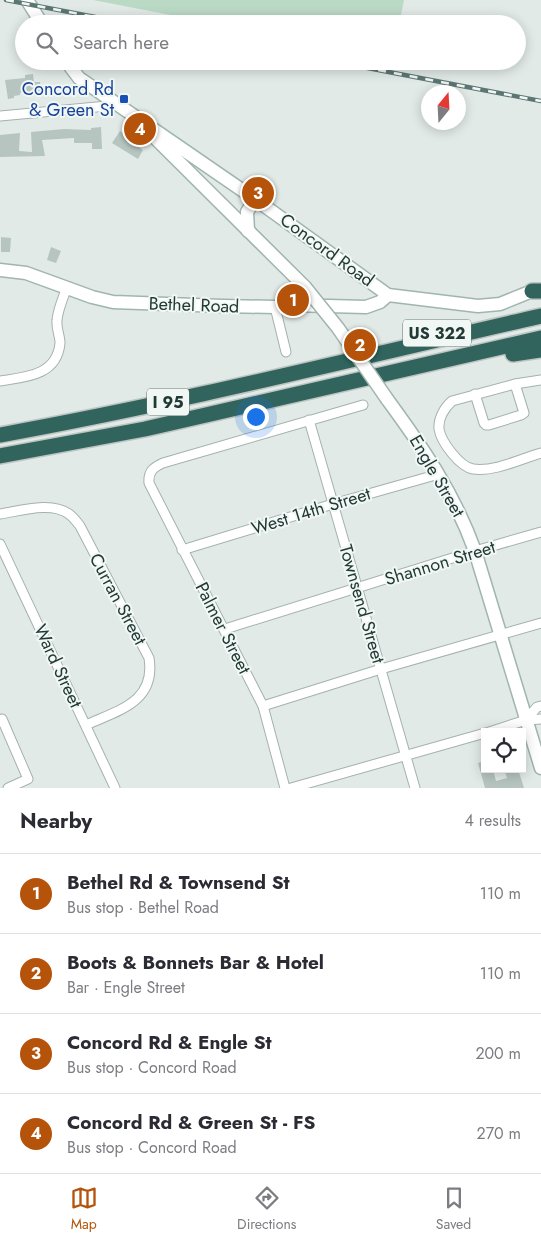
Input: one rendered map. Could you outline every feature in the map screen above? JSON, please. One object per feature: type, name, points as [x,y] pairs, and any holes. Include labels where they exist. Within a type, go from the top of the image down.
[{"type":"highway","name":"US 322","points":[[335,364],[416,338],[541,307]]},
{"type":"highway","name":"I 95","points":[[0,435],[153,405],[541,316]]},
{"type":"highway","name":"I 95","points":[[0,456],[145,429],[541,338]]},
{"type":"highway","name":"US 322","points":[[400,371],[541,350]]},
{"type":"main road","points":[[28,0],[37,15]]},
{"type":"main road","name":"Concord Road","points":[[73,70],[79,78],[135,118],[255,198],[388,294],[463,305],[490,306],[508,302],[538,289]]},
{"type":"main road","name":"Engle Street","points":[[135,118],[305,287],[338,328],[439,474],[464,521],[475,551],[541,768]]},
{"type":"main road","points":[[229,212],[226,200],[228,192],[234,184]]},
{"type":"main road","points":[[248,230],[247,212],[255,198]]},
{"type":"main road","name":"Bethel Road","points":[[0,270],[26,273],[92,297],[113,302],[274,307],[291,305],[366,307],[380,302],[388,294]]},
{"type":"street","points":[[0,116],[118,105]]},
{"type":"street","points":[[0,381],[35,375],[45,370],[53,361],[60,344],[57,323],[59,310],[67,287]]},
{"type":"street","points":[[274,307],[286,352]]},
{"type":"street","points":[[541,380],[515,384],[452,401],[445,409],[440,422],[441,434],[460,462],[468,468],[488,468],[541,453]]},
{"type":"street","points":[[475,394],[484,423],[489,425],[524,413],[515,384]]},
{"type":"street","points":[[309,420],[363,404]]},
{"type":"street","name":"Palmer Street","points":[[284,788],[262,706],[149,482],[150,474],[154,468],[163,463],[309,420]]},
{"type":"street","name":"Townsend Street","points":[[309,420],[415,788]]},
{"type":"street","name":"West 14th Street","points":[[182,550],[439,474]]},
{"type":"street","name":"Curran Street","points":[[0,514],[54,508],[70,514],[80,526],[149,658],[151,671],[148,684],[141,696],[129,705],[86,725]]},
{"type":"street","name":"Shannon Street","points":[[224,629],[541,532]]},
{"type":"street","name":"Ward Street","points":[[0,544],[115,788]]},
{"type":"street","points":[[262,706],[381,669],[541,623]]},
{"type":"street","points":[[526,720],[537,707],[541,706]]},
{"type":"street","points":[[501,728],[526,720],[541,719]]},
{"type":"street","points":[[1,720],[28,779],[8,788]]},
{"type":"street","points":[[291,788],[481,734]]},
{"type":"green space","points":[[93,0],[404,0],[401,15],[170,15]]},
{"type":"building","points":[[33,74],[34,82],[40,82],[41,91],[20,93],[20,95],[14,96],[14,98],[8,99],[5,80],[25,78],[25,75]]},
{"type":"building","points":[[101,127],[102,149],[92,149],[92,143],[74,143],[74,138],[42,140],[45,156],[0,157],[0,135],[20,133],[19,151],[32,152],[31,132],[64,129],[91,130],[91,128]]},
{"type":"building","points":[[120,131],[128,137],[127,140],[143,150],[138,159],[112,143]]},
{"type":"building","points":[[1,237],[11,238],[10,252],[1,252]]},
{"type":"building","points":[[51,247],[61,251],[56,263],[47,260]]},
{"type":"building","points":[[481,762],[481,773],[494,773],[496,781],[507,778],[505,773],[519,773],[524,788],[485,788],[478,763]]},
{"type":"railway","points":[[6,0],[85,15]]},
{"type":"railway","points":[[378,70],[541,101]]},
{"type":"place","name":"Concord Rd & Green St","points":[[124,99]]},
{"type":"place","name":"Concord Rd & Green St - FS","points":[[140,129]]},
{"type":"place","name":"Concord Rd & Engle St","points":[[258,193]]},
{"type":"place","name":"Bethel Rd & Townsend St","points":[[293,300]]},
{"type":"place","name":"Boots & Bonnets Bar & Hotel","points":[[360,345]]}]
